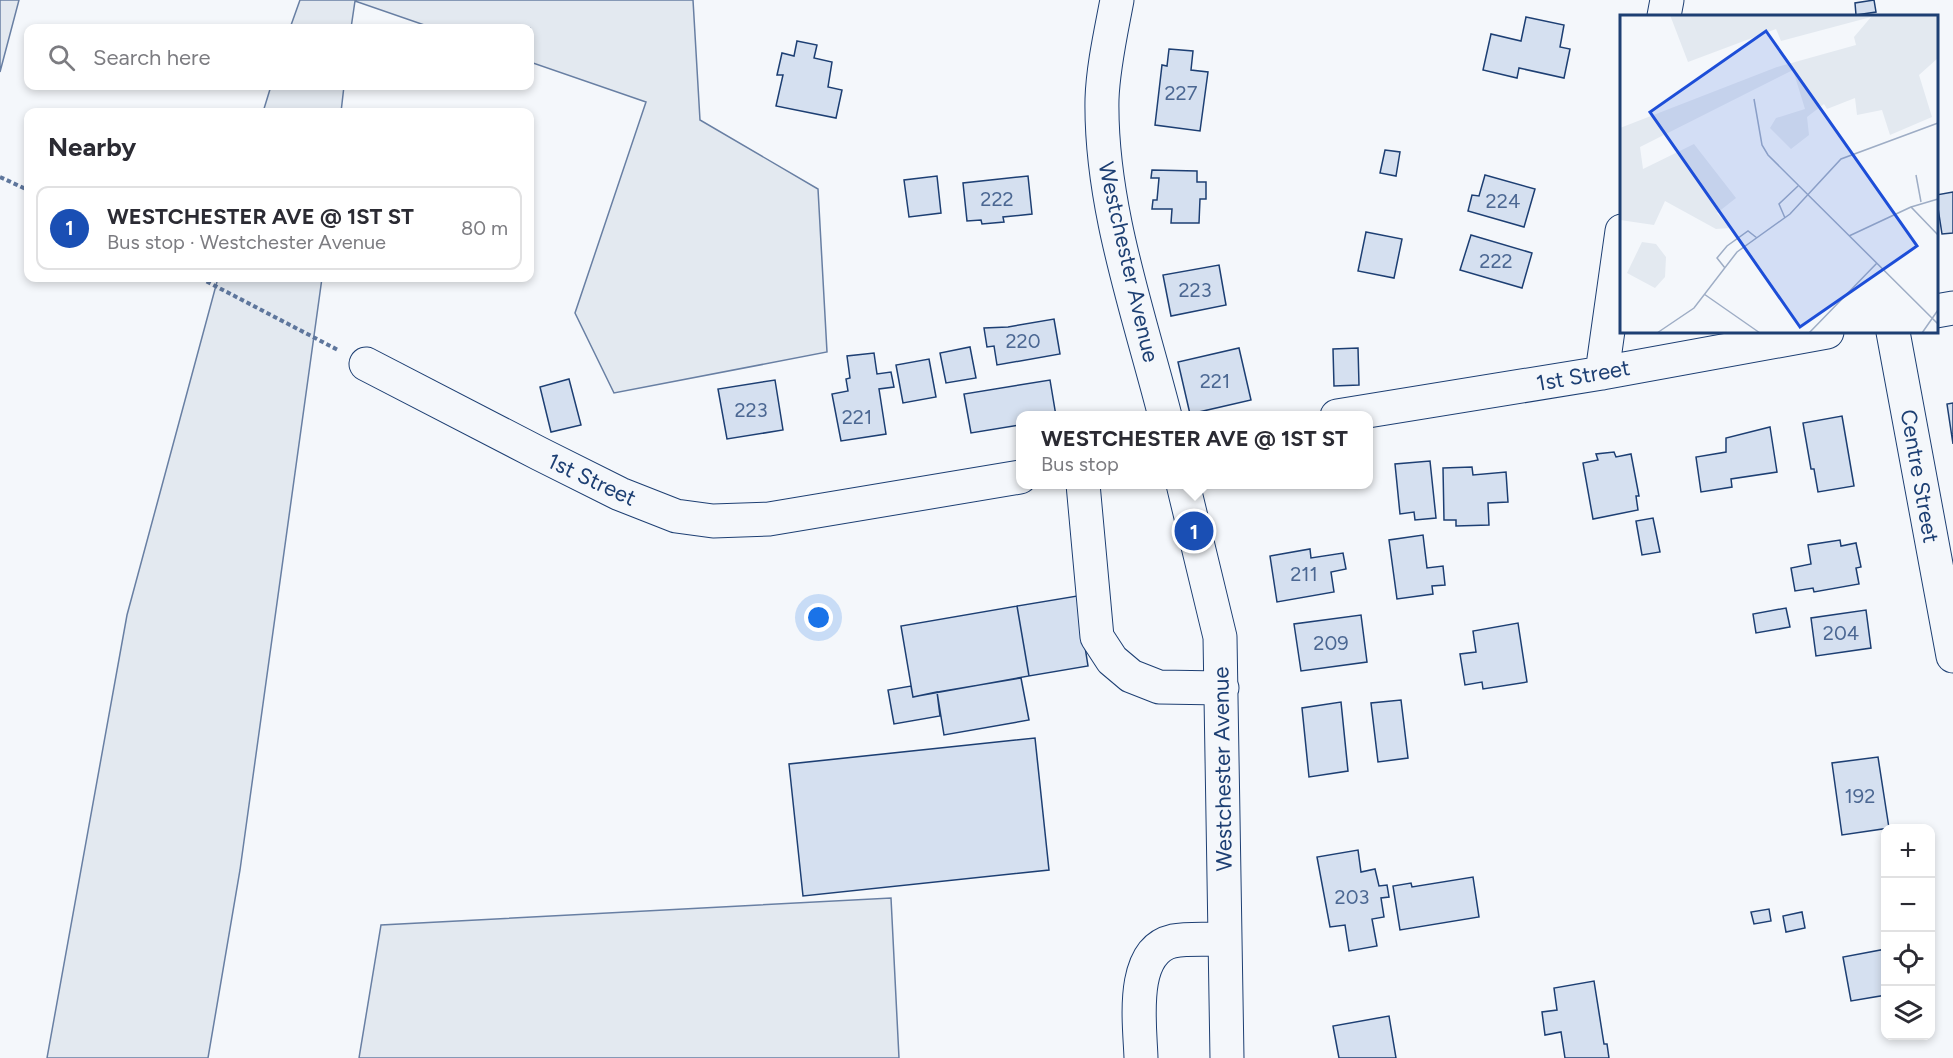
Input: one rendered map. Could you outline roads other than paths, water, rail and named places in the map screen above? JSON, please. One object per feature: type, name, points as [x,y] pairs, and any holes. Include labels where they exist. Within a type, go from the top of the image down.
[{"type":"street","name":"Westchester Avenue","points":[[1117,0],[1102,97],[1104,164],[1117,228],[1164,411]]},
{"type":"street","points":[[1664,15],[1667,0]]},
{"type":"street","points":[[1602,373],[1620,245]]},
{"type":"street","points":[[1938,311],[1953,308]]},
{"type":"street","name":"1st Street","points":[[1368,411],[1602,373],[1822,333]]},
{"type":"street","name":"Centre Street","points":[[1893,333],[1953,656]]},
{"type":"street","name":"1st Street","points":[[366,364],[620,494],[676,516],[713,521],[770,519],[1016,478]]},
{"type":"street","points":[[1083,489],[1097,637],[1112,660],[1131,676],[1159,687],[1222,688]]},
{"type":"street","name":"Westchester Avenue","points":[[1184,489],[1220,637],[1227,1058]]},
{"type":"street","points":[[1141,1058],[1140,991],[1145,967],[1154,954],[1164,944],[1174,941],[1225,939]]},
{"type":"place","name":"WESTCHESTER AVE @ 1ST ST","points":[[1194,531]]}]
